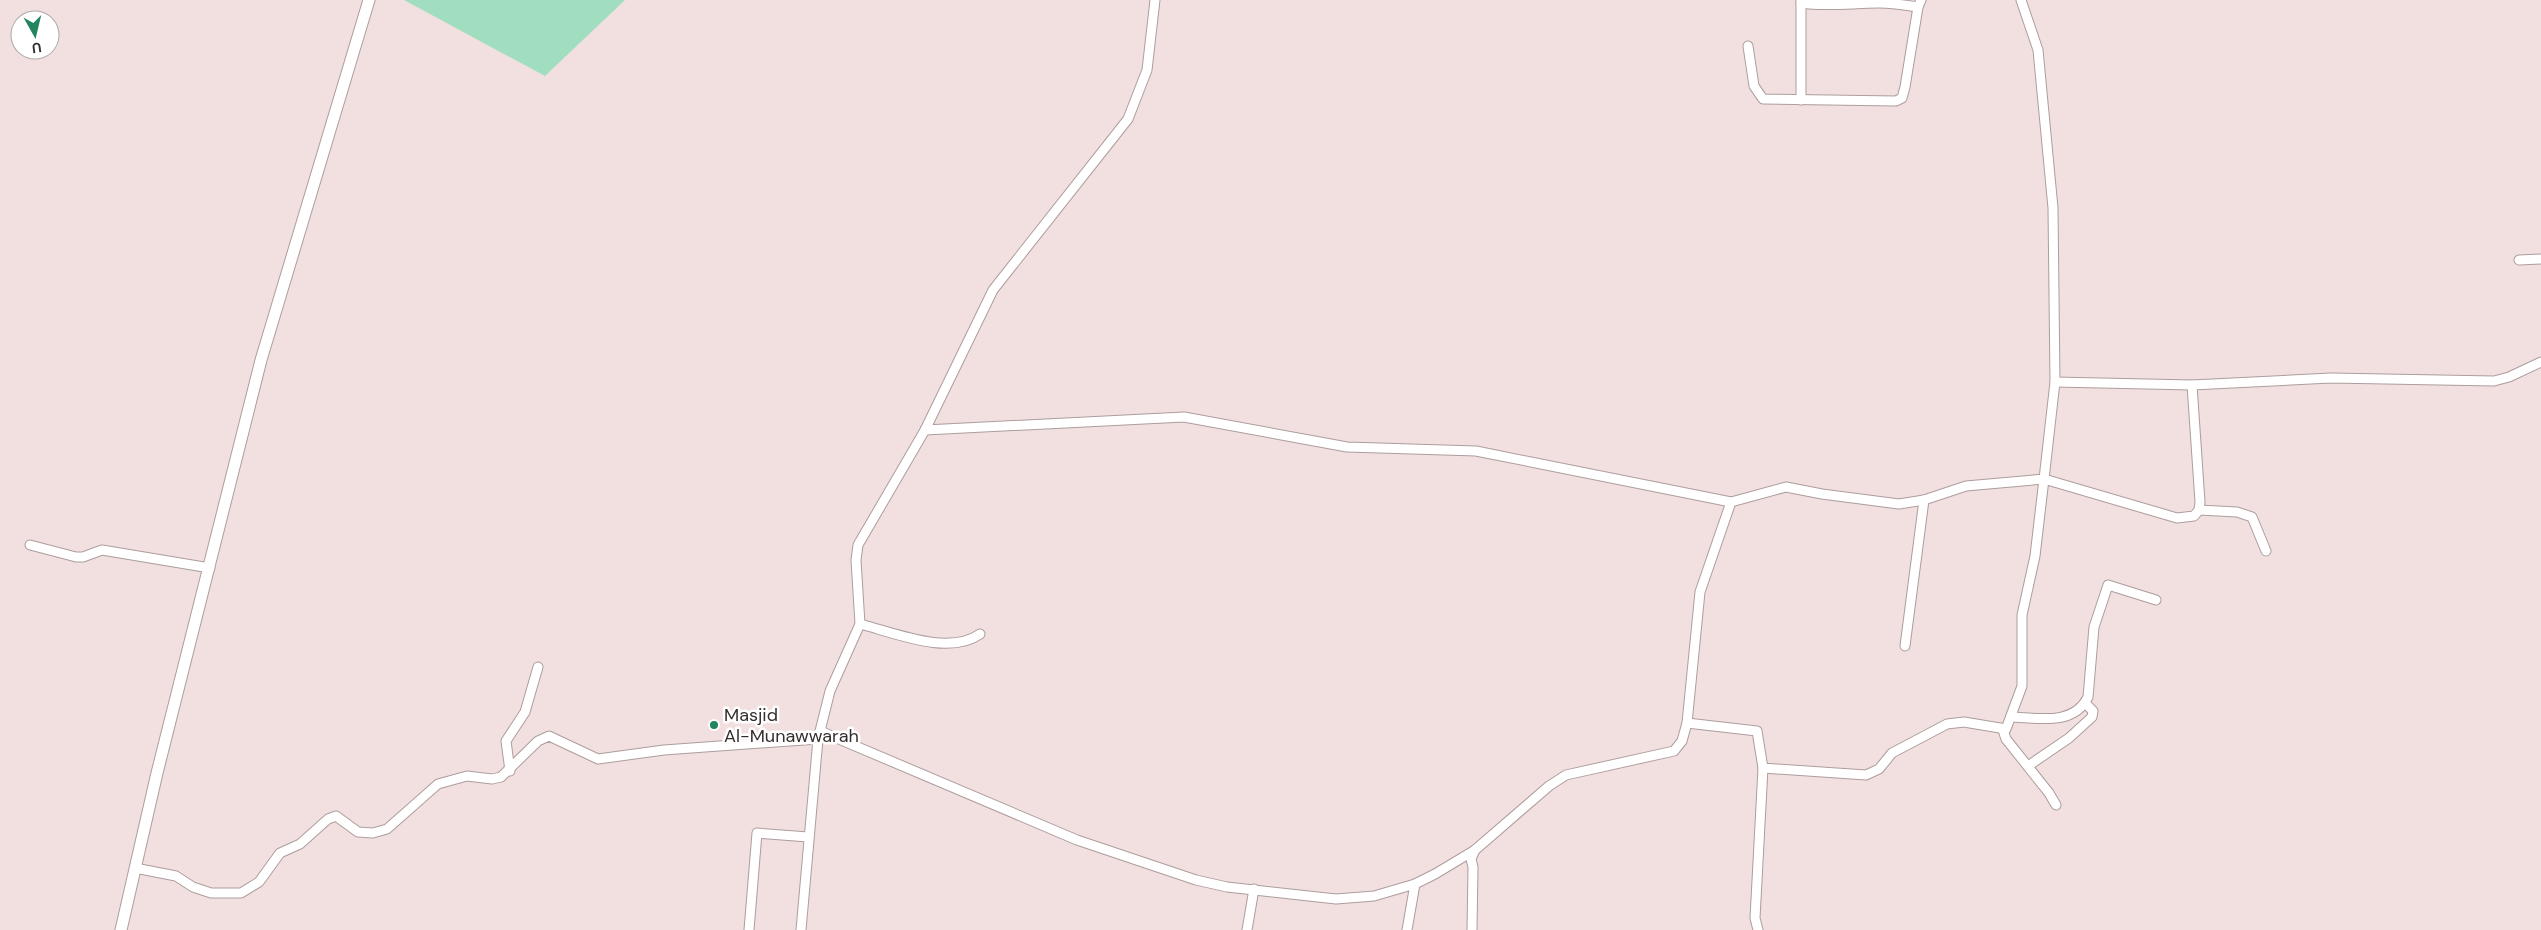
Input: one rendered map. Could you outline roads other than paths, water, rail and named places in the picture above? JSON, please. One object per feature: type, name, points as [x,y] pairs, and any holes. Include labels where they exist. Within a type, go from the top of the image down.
[{"type":"street","points":[[121,930],[156,773],[210,568],[261,360],[369,0]]},
{"type":"street","points":[[801,930],[808,837],[819,735],[830,691],[860,624],[856,552],[924,430],[998,282],[1128,118],[1147,70],[1155,0]]},
{"type":"street","points":[[1763,768],[1866,775],[1879,769],[1892,753],[1947,724],[1964,722],[2003,730],[2008,728],[2022,686],[2022,616],[2035,556],[2055,382],[2053,208],[2038,50],[2021,0]]},
{"type":"street","points":[[1748,46],[1754,86],[1763,99],[1801,100],[1896,101],[1902,98],[1920,3],[1835,4],[1821,7],[1801,2],[1801,100]]},
{"type":"street","points":[[2519,260],[2541,259]]},
{"type":"street","points":[[2055,382],[2192,385],[2331,378],[2494,381],[2509,377],[2541,362]]},
{"type":"street","points":[[924,430],[1184,417],[1347,447],[1476,451],[1731,502],[1780,487],[1884,503],[1924,500],[1966,486],[2044,479],[2177,518],[2194,516],[2199,510],[2192,385]]},
{"type":"street","points":[[1905,646],[1924,500]]},
{"type":"street","points":[[135,868],[171,875],[193,887],[211,893],[240,892],[259,882],[280,853],[300,844],[331,817],[336,816],[358,832],[387,830],[438,784],[467,776],[492,779],[501,777],[538,741],[549,736],[598,759],[664,750],[819,735],[1106,851],[1196,880],[1336,899],[1374,896],[1415,884],[1475,850],[1556,780],[1566,775],[1666,754],[1680,746],[1687,723],[1698,600],[1731,502]]},
{"type":"street","points":[[2199,510],[2237,512],[2252,518],[2266,551]]},
{"type":"street","points":[[30,546],[76,557],[83,557],[102,550],[210,568]]},
{"type":"street","points":[[2011,717],[2062,718],[2071,715],[2085,703],[2088,696],[2094,627],[2106,587],[2111,584],[2156,600]]},
{"type":"street","points":[[860,624],[944,644],[964,642],[980,634]]},
{"type":"street","points":[[510,770],[506,741],[525,712],[538,667]]},
{"type":"street","points":[[2028,766],[2069,738],[2092,717],[2093,711],[2085,703]]},
{"type":"street","points":[[1687,723],[1757,732],[1763,768],[1755,918],[1758,930]]},
{"type":"street","points":[[2003,730],[2006,740],[2049,793],[2056,805]]},
{"type":"street","points":[[749,930],[757,833],[808,837]]},
{"type":"street","points":[[1472,930],[1472,859],[1475,850]]},
{"type":"street","points":[[1407,930],[1415,884]]},
{"type":"street","points":[[1247,930],[1254,889]]},
{"type":"place","name":"Masjid Al-Munawwarah","points":[[714,725]]}]
